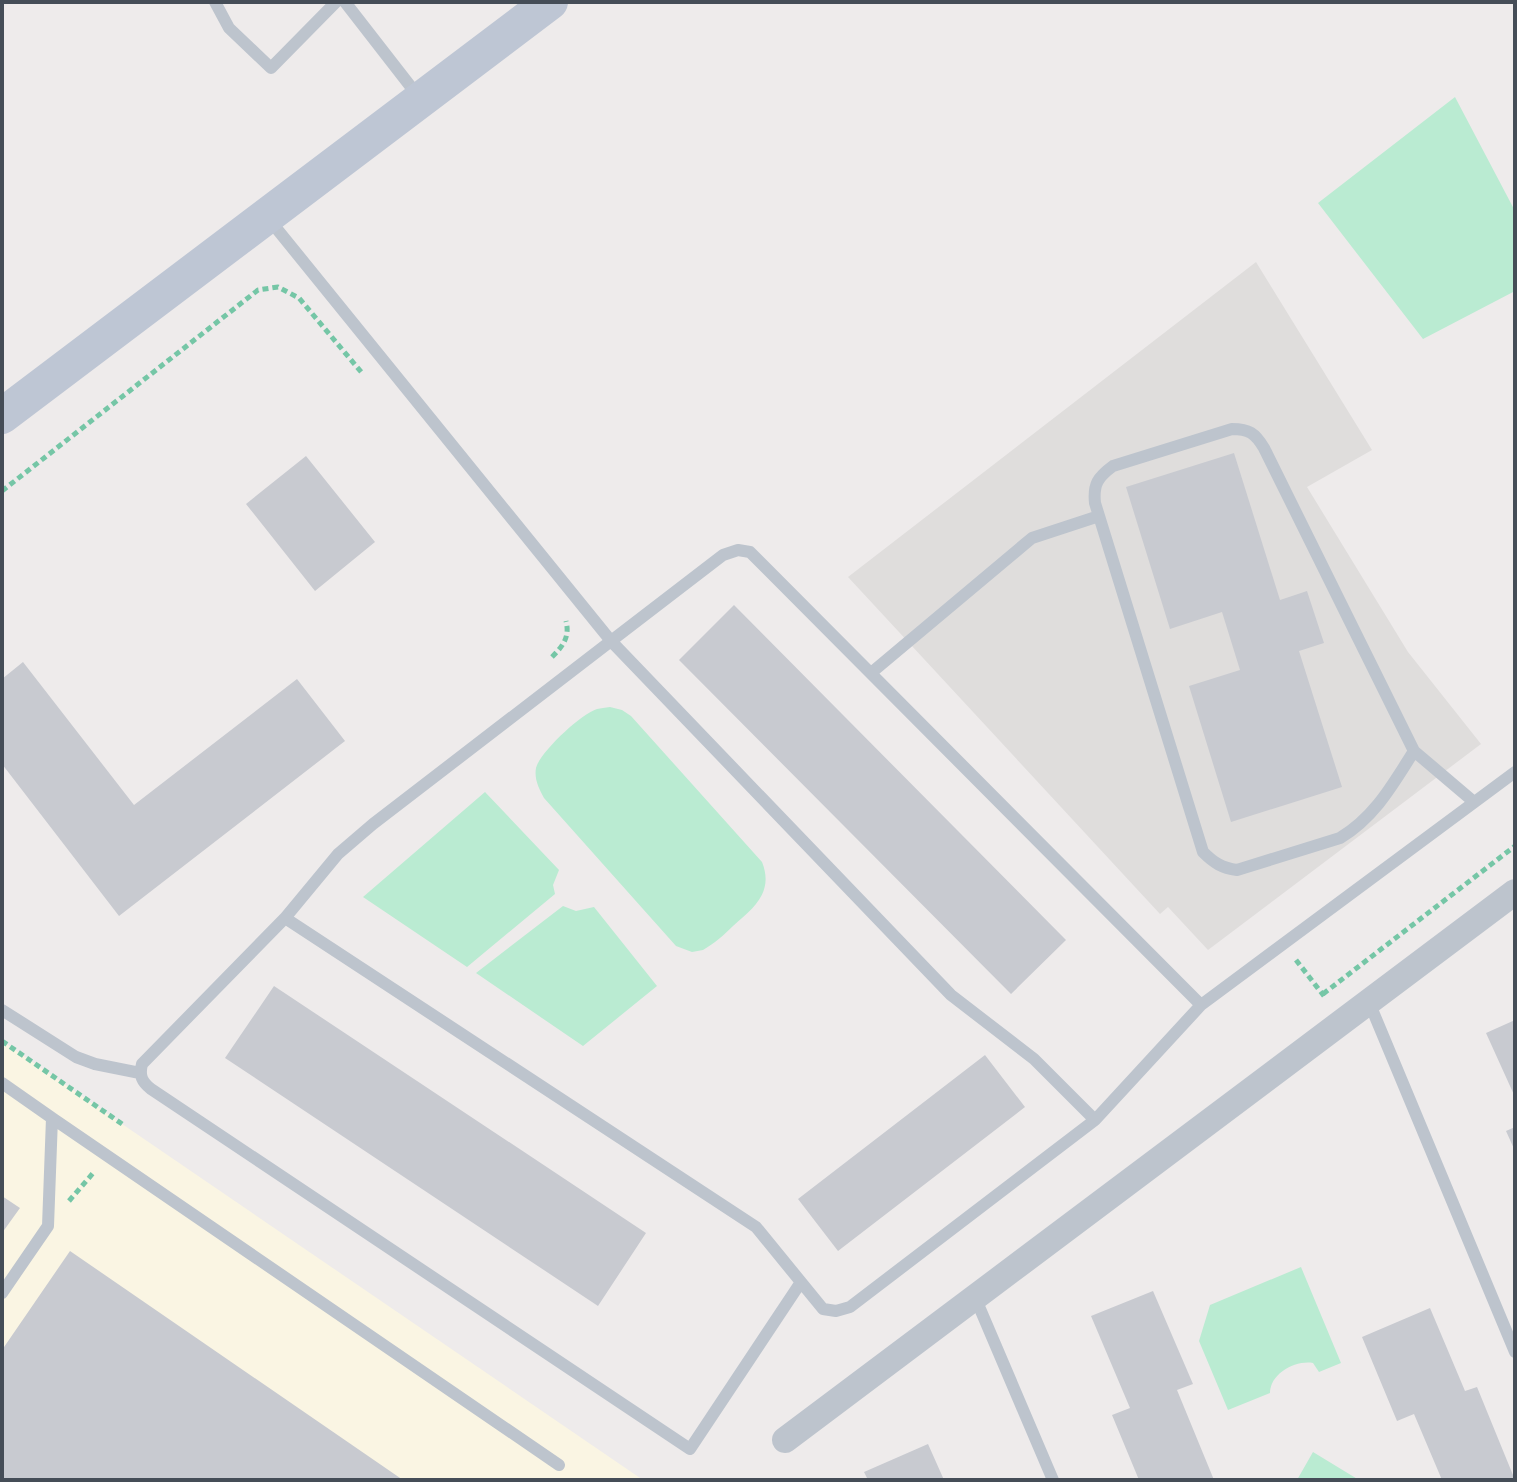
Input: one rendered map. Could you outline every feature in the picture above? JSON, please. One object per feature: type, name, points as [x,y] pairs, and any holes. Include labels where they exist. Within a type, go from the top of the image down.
[{"type":"main road","points":[[2,416],[550,2]]},
{"type":"street","points":[[785,1440],[1515,892]]},
{"type":"lane","points":[[215,2],[229,28],[271,68],[336,2]]},
{"type":"lane","points":[[345,2],[420,99]]},
{"type":"lane","points":[[267,216],[611,641],[951,995],[1034,1059],[1095,1120]]},
{"type":"lane","points":[[1414,751],[1372,813],[1340,838],[1241,869],[1227,869],[1214,863],[1203,852],[1099,516],[1093,488],[1099,476],[1113,466],[1232,429],[1245,429],[1255,434],[1414,751],[1474,802]]},
{"type":"lane","points":[[871,673],[1032,538],[1099,516]]},
{"type":"lane","points":[[801,1282],[690,1449],[151,1089],[143,1082],[140,1073],[142,1064],[285,918],[338,854],[723,555],[738,550],[750,552],[760,561],[1201,1005]]},
{"type":"lane","points":[[285,918],[756,1227],[823,1309],[836,1311],[850,1307],[1095,1120],[1201,1005],[1515,772]]},
{"type":"lane","points":[[1369,1002],[1515,1352]]},
{"type":"lane","points":[[2,1010],[76,1057],[140,1073]]},
{"type":"lane","points":[[2,1083],[559,1465]]},
{"type":"lane","points":[[2,1293],[48,1226],[52,1118]]},
{"type":"lane","points":[[975,1297],[1053,1480]]},
{"type":"path","points":[[2,491],[258,290],[278,287],[299,298],[370,381]]},
{"type":"path","points":[[549,660],[565,643],[568,629],[565,618]]},
{"type":"path","points":[[1323,994],[1515,846]]},
{"type":"path","points":[[1283,944],[1344,1021]]},
{"type":"path","points":[[2,1041],[125,1126]]},
{"type":"shaded area","points":[[1256,262],[1372,450],[1307,487],[1408,652],[1481,744],[1208,950],[1168,907],[1160,914],[848,577]]},
{"type":"shaded area","points":[[2,1041],[125,1126],[643,1480],[2,1480]]},
{"type":"green space","points":[[1455,97],[1515,211],[1515,291],[1423,339],[1318,203]]},
{"type":"green space","points":[[610,707],[631,716],[762,862],[765,882],[760,898],[748,913],[703,950],[692,952],[676,946],[544,798],[539,787],[536,768],[553,744],[590,712]]},
{"type":"green space","points":[[485,792],[559,870],[553,885],[555,894],[467,967],[363,897]]},
{"type":"green space","points":[[563,906],[576,911],[594,907],[657,986],[583,1046],[476,973]]},
{"type":"green space","points":[[1301,1267],[1341,1363],[1319,1372],[1313,1363],[1291,1366],[1274,1380],[1270,1393],[1228,1410],[1199,1341],[1210,1305]]},
{"type":"green space","points":[[1313,1452],[1359,1480],[1297,1480]]},
{"type":"building","points":[[1234,453],[1280,600],[1307,591],[1324,643],[1299,651],[1342,787],[1231,822],[1189,686],[1240,670],[1222,612],[1170,629],[1126,487]]},
{"type":"building","points":[[306,456],[375,542],[315,591],[246,504]]},
{"type":"building","points":[[734,605],[1066,940],[1011,994],[679,660]]},
{"type":"building","points":[[23,662],[134,805],[297,679],[345,741],[119,916],[2,764],[2,679]]},
{"type":"building","points":[[274,986],[646,1233],[598,1306],[225,1058]]},
{"type":"building","points":[[1515,1020],[1515,1097],[1486,1033]]},
{"type":"building","points":[[985,1055],[1025,1107],[838,1251],[798,1199]]},
{"type":"building","points":[[1515,1127],[1515,1151],[1506,1131]]},
{"type":"building","points":[[2,1196],[20,1208],[2,1233]]},
{"type":"building","points":[[70,1251],[403,1480],[2,1480],[2,1350]]},
{"type":"building","points":[[1153,1291],[1193,1384],[1177,1390],[1214,1480],[1139,1480],[1112,1415],[1130,1408],[1091,1316]]},
{"type":"building","points":[[1430,1308],[1465,1391],[1477,1387],[1515,1480],[1442,1480],[1414,1414],[1397,1421],[1362,1337]]},
{"type":"building","points":[[928,1444],[944,1480],[868,1480],[864,1472]]}]
